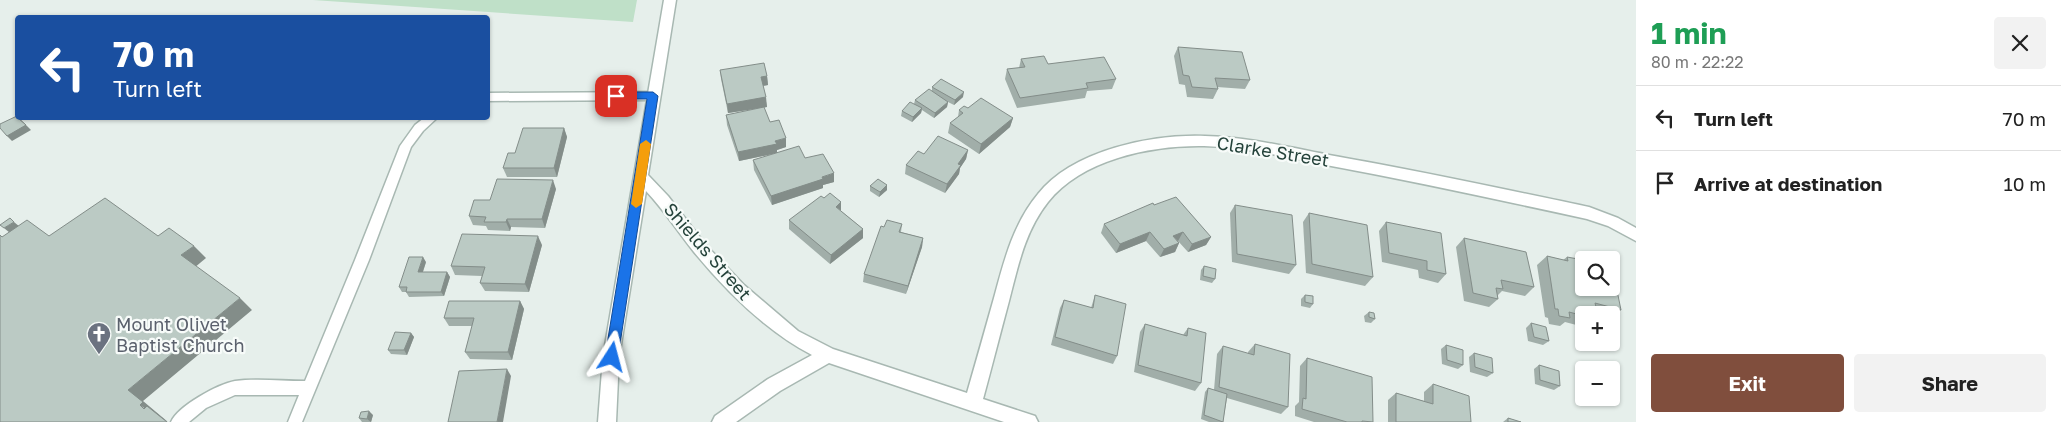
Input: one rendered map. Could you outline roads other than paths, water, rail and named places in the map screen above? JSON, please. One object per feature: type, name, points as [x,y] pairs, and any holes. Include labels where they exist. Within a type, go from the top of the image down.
[{"type":"street","points":[[607,422],[612,357],[670,0]]},
{"type":"street","name":"Clarke Street","points":[[973,404],[1015,250],[1026,221],[1044,196],[1062,179],[1092,162],[1126,150],[1164,143],[1203,141],[1236,143],[1362,166],[1588,214],[1612,222],[1636,235]]},
{"type":"street","name":"Shields Street","points":[[640,177],[663,200],[700,248],[738,290],[792,336],[828,355],[1029,422]]},
{"type":"street","points":[[721,422],[774,385],[828,355]]},
{"type":"lane","points":[[490,97],[653,96]]},
{"type":"lane","points":[[295,422],[362,260],[406,146],[419,128],[429,120]]},
{"type":"lane","points":[[178,422],[201,403],[234,388],[308,388]]},
{"type":"place","name":"Mount Olivet Baptist Church","points":[[99,355]]}]
